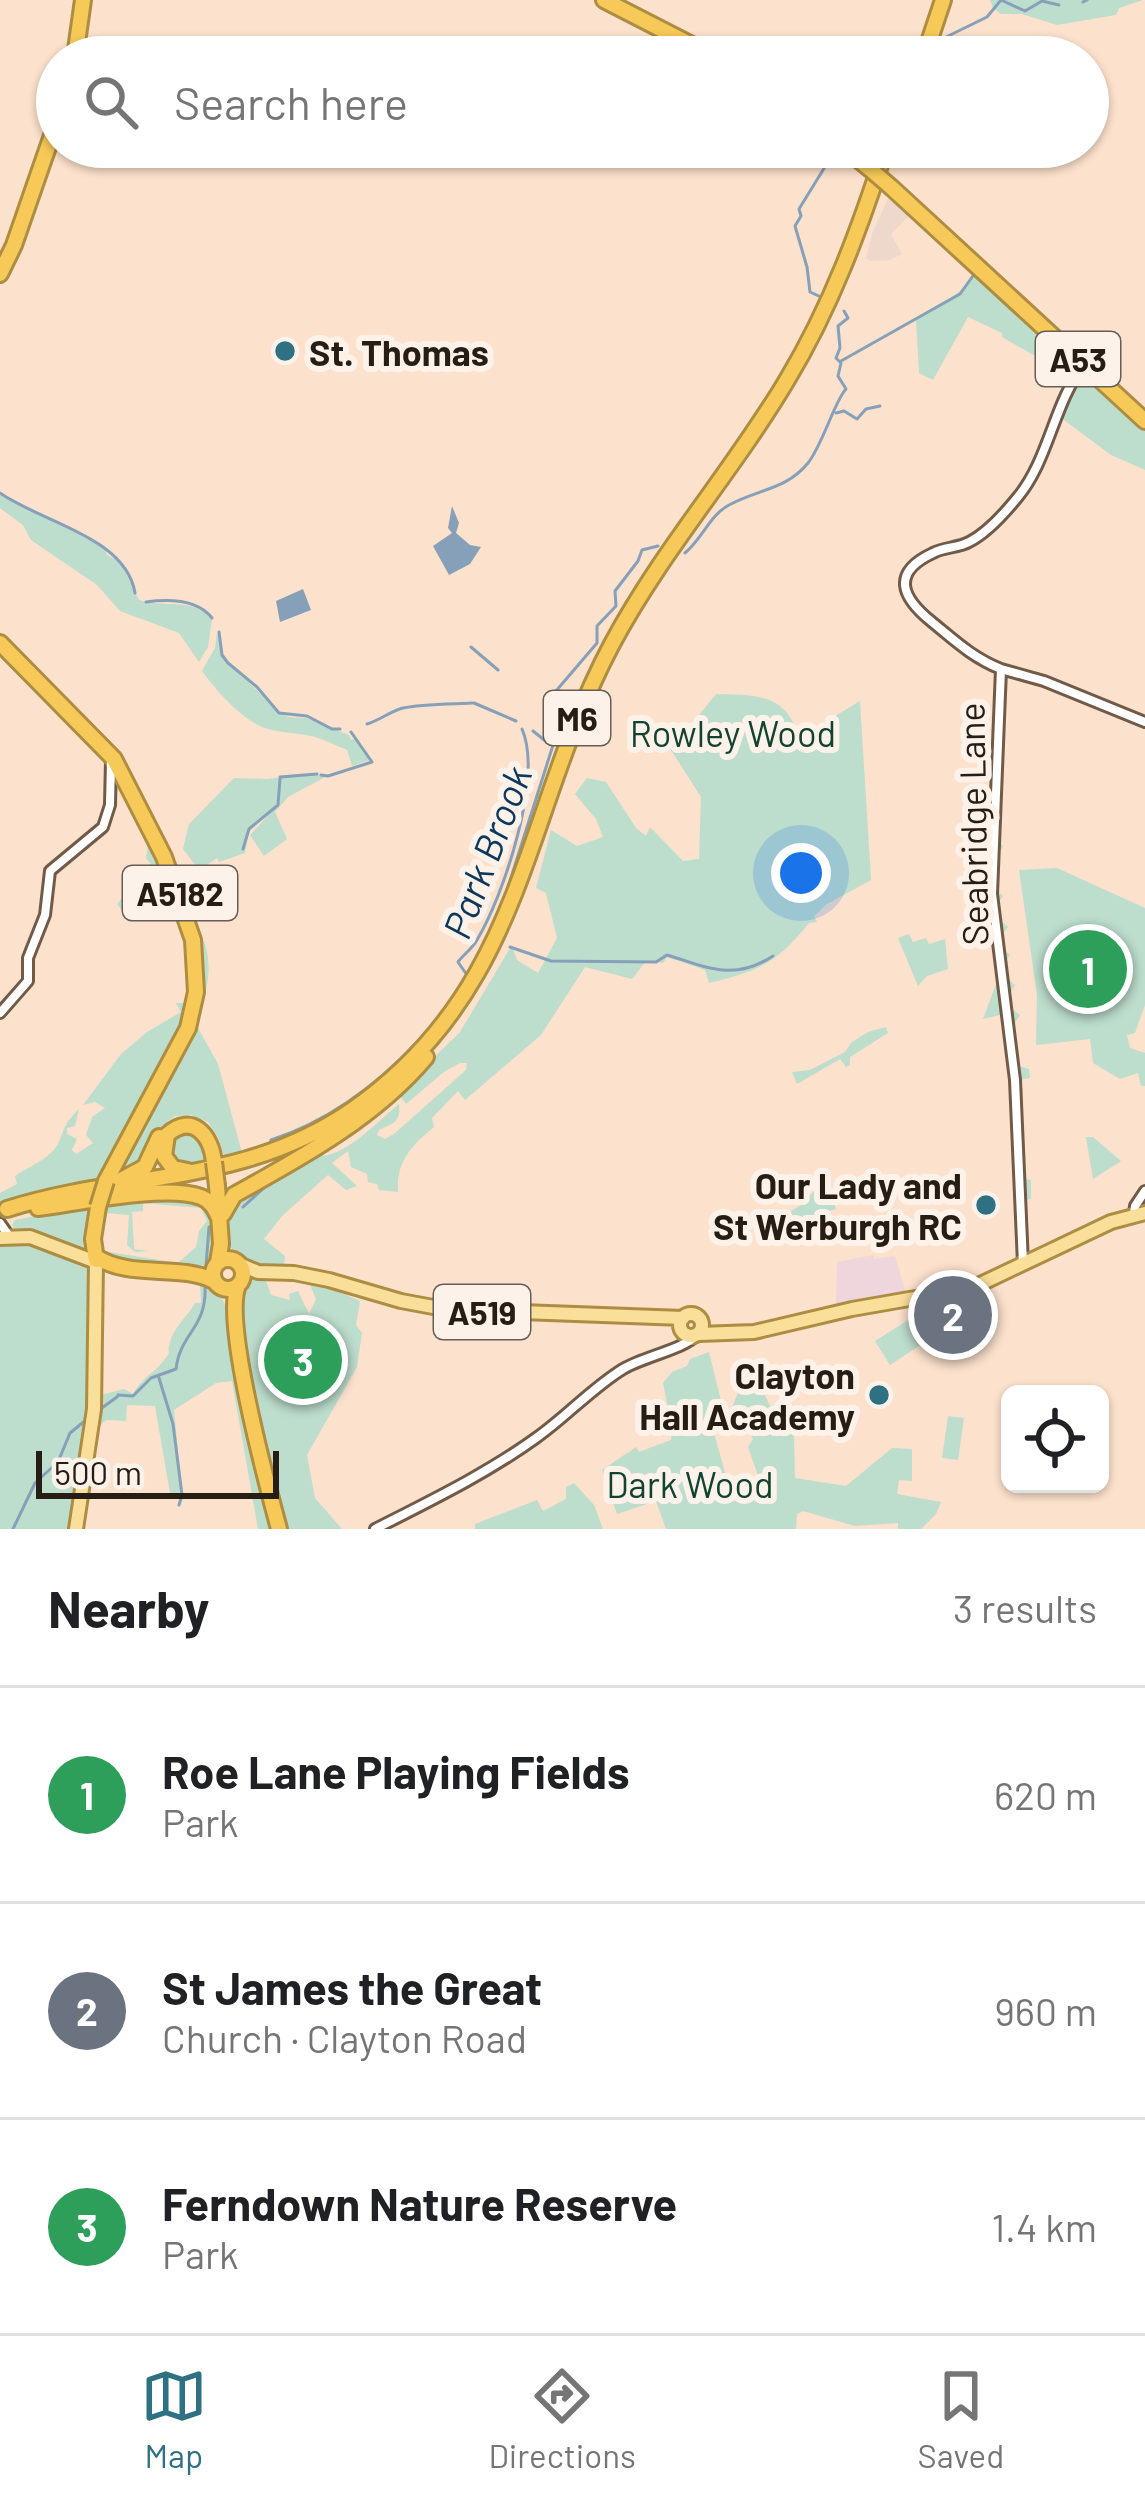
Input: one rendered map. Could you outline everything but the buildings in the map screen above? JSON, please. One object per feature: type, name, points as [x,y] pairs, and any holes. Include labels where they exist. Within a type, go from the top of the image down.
[{"type":"highway","points":[[78,36],[82,0]]},
{"type":"highway","points":[[604,0],[674,36]]},
{"type":"highway","points":[[927,36],[939,0]]},
{"type":"highway","points":[[0,274],[41,168]]},
{"type":"highway","name":"A53","points":[[869,168],[1145,421]]},
{"type":"highway","name":"M6","points":[[3,1223],[53,1196],[197,1174],[254,1159],[328,1124],[379,1089],[427,1045],[483,966],[512,904],[590,686],[646,584],[802,356],[882,168]]},
{"type":"highway","name":"M6","points":[[37,1208],[139,1196],[196,1196],[221,1216],[234,1195],[368,1112],[432,1050],[482,983],[518,914],[570,754],[617,650],[653,587],[773,417],[819,337],[862,243],[884,168]]},
{"type":"highway","name":"A5182","points":[[0,643],[114,760],[180,894],[198,964],[188,1028],[106,1181],[98,1207],[102,1264]]},
{"type":"highway","name":"M6","points":[[3,1223],[37,1208],[200,1181],[287,1154],[379,1100],[432,1050]]},
{"type":"highway","name":"M6","points":[[217,1161],[199,1128],[180,1126],[167,1136],[168,1164],[177,1170],[192,1170],[244,1158],[294,1138],[379,1089]]},
{"type":"highway","points":[[3,1223],[42,1196],[134,1176],[149,1161],[165,1127],[184,1118],[198,1120],[210,1129],[219,1185],[220,1271],[252,1444],[276,1529]]},
{"type":"highway","name":"A519","points":[[102,1264],[156,1273],[220,1271]]},
{"type":"highway","points":[[220,1271],[243,1272],[233,1303],[276,1529]]},
{"type":"main road","name":"A519","points":[[220,1271],[294,1273],[434,1307],[647,1318],[681,1331],[694,1315],[703,1330],[754,1332],[976,1287],[1111,1222],[1140,1214]]},
{"type":"main road","name":"A519","points":[[3,1223],[102,1264]]},
{"type":"main road","points":[[76,1529],[94,1409],[102,1264]]},
{"type":"main road","points":[[239,1284],[258,1272]]},
{"type":"street","name":"Seabridge Lane","points":[[1023,1266],[1015,1076],[992,894],[1001,669],[971,655],[912,605],[904,582],[927,556],[968,543],[987,529],[1021,494],[1038,464],[1061,402],[1084,364]]},
{"type":"street","points":[[1001,669],[1045,681],[1145,722]]},
{"type":"street","points":[[0,1013],[28,981],[28,958],[45,915],[50,871],[104,824],[114,760]]},
{"type":"street","points":[[1140,1214],[1142,1195]]},
{"type":"street","points":[[375,1529],[495,1466],[681,1331],[703,1330]]},
{"type":"shaded area","points":[[889,197],[911,214],[891,234],[902,254],[870,261],[866,258],[873,231]]},
{"type":"shaded area","points":[[873,1255],[874,1259],[895,1256],[906,1294],[836,1307],[837,1262]]},
{"type":"green space","points":[[990,0],[1143,0],[1119,8],[1116,15],[1057,25],[1022,14],[1001,14]]},
{"type":"green space","points":[[976,270],[1076,364],[1070,376],[968,317],[933,380],[919,373],[916,320],[958,293]]},
{"type":"green space","points":[[1084,364],[1145,421],[1145,470],[1111,455],[1056,414]]},
{"type":"green space","points":[[0,493],[104,548],[121,562],[139,600],[187,605],[204,612],[212,619],[208,647],[199,662],[179,633],[120,611],[97,585],[31,540],[23,525],[0,508]]},
{"type":"green space","points":[[217,633],[227,664],[277,712],[306,718],[349,735],[351,740],[357,738],[370,760],[352,766],[347,750],[316,737],[262,727],[241,713],[202,671],[215,648]]},
{"type":"green space","points":[[995,666],[1008,674],[1001,686],[998,841],[1003,846],[997,857],[997,890],[1003,896],[998,903],[999,919],[1008,927],[1002,935],[1004,950],[1010,955],[1005,962],[1007,978],[1015,985],[1010,994],[1012,1009],[1020,1015],[1014,1024],[1019,1066],[1029,1069],[1030,1078],[1020,1080],[1023,1179],[1031,1180],[1031,1199],[1022,1200],[1004,1014],[983,1019],[999,976],[988,895],[991,823],[985,811],[990,799]]},
{"type":"green space","name":"Rowley Wood","points":[[716,694],[767,699],[785,711],[802,736],[860,701],[871,880],[827,904],[814,916],[817,922],[809,923],[766,964],[741,974],[709,983],[705,970],[667,957],[663,963],[646,961],[632,979],[585,967],[541,1035],[465,1100],[458,1091],[432,1118],[434,1127],[412,1147],[403,1163],[398,1192],[379,1190],[377,1184],[368,1182],[367,1174],[351,1167],[348,1151],[332,1163],[357,1186],[346,1190],[328,1175],[264,1239],[285,1256],[279,1269],[239,1260],[228,1236],[233,1200],[414,1077],[460,1032],[512,945],[517,960],[538,973],[557,938],[546,893],[536,888],[551,830],[577,846],[603,837],[596,819],[575,794],[587,778],[606,782],[646,836],[650,827],[683,861],[699,859],[701,797],[671,750]],"holes":[[[467,1063],[466,1070],[394,1134],[385,1139],[377,1135],[397,1119],[399,1104],[352,1143],[322,1156],[400,1096],[406,1104],[445,1071]]]},
{"type":"green space","points":[[327,776],[288,797],[275,812],[287,839],[264,856],[250,835],[272,811],[249,829],[245,853],[219,862],[217,858],[204,867],[214,871],[218,863],[215,875],[211,874],[218,886],[215,891],[183,849],[189,824],[234,778]]},
{"type":"green space","points":[[148,845],[155,847],[179,902],[131,922],[117,904],[151,864],[146,858]],"holes":[[[159,888],[162,903],[136,915],[127,904],[131,896]]]},
{"type":"green space","points":[[1057,868],[1145,908],[1145,1005],[1135,1033],[1127,1035],[1130,1048],[1145,1053],[1145,1086],[1138,1073],[1120,1079],[1093,1063],[1090,1039],[1036,1045],[1037,995],[1019,870]]},
{"type":"green space","points":[[909,934],[913,942],[945,939],[948,969],[927,976],[918,986],[898,938]]},
{"type":"green space","points":[[196,937],[204,941],[208,975],[194,1027],[218,1064],[242,1153],[225,1159],[208,1122],[191,1115],[175,1116],[157,1130],[143,1161],[120,1178],[37,1192],[0,1206],[0,1193],[17,1184],[15,1176],[55,1149],[67,1122],[79,1109],[75,1126],[67,1128],[67,1134],[77,1139],[72,1150],[76,1154],[93,1143],[86,1135],[92,1117],[105,1108],[95,1102],[83,1105],[121,1054],[181,1012],[176,1003],[186,1003],[187,997],[186,943]]},
{"type":"green space","points":[[886,1027],[888,1033],[850,1057],[850,1065],[846,1067],[840,1059],[797,1084],[792,1072],[810,1070],[845,1052],[868,1032]]},
{"type":"green space","points":[[178,1129],[201,1133],[209,1165],[187,1169],[170,1163],[172,1134]]},
{"type":"green space","points":[[1086,1137],[1093,1137],[1121,1161],[1093,1179]]},
{"type":"green space","points":[[821,1184],[828,1188],[836,1209],[777,1226],[775,1221],[801,1205]]},
{"type":"green space","points":[[196,1199],[213,1211],[217,1244],[210,1266],[203,1272],[119,1263],[97,1250],[178,1263],[196,1247],[207,1221],[201,1208],[143,1203],[143,1211],[132,1212],[134,1249],[149,1251],[135,1252],[127,1245],[129,1215],[106,1213],[102,1218],[102,1203]]},
{"type":"green space","points":[[91,1205],[86,1251],[17,1232],[12,1225],[15,1220]]},
{"type":"green space","points":[[24,1240],[93,1264],[97,1396],[124,1389],[133,1394],[167,1357],[175,1331],[195,1303],[201,1303],[200,1281],[213,1284],[225,1304],[238,1403],[269,1529],[258,1529],[232,1381],[216,1383],[174,1410],[182,1494],[170,1493],[155,1406],[127,1405],[126,1421],[106,1420],[90,1435],[75,1529],[0,1529],[0,1241]]},
{"type":"green space","points":[[264,1275],[271,1295],[290,1300],[289,1294],[298,1291],[309,1314],[316,1299],[307,1278],[360,1301],[357,1367],[307,1455],[315,1498],[342,1529],[281,1529],[243,1344],[240,1291],[252,1277]]},
{"type":"green space","points":[[913,1317],[928,1340],[890,1365],[875,1341]]},
{"type":"green space","name":"Dark Wood","points":[[709,1352],[726,1421],[712,1426],[733,1501],[749,1498],[762,1487],[748,1447],[753,1439],[733,1405],[741,1385],[758,1380],[794,1437],[795,1478],[846,1486],[892,1448],[912,1449],[912,1481],[899,1480],[897,1494],[941,1502],[936,1514],[921,1529],[898,1529],[898,1523],[855,1526],[803,1511],[797,1514],[796,1529],[666,1529],[656,1501],[617,1514],[602,1470],[636,1447],[639,1452],[671,1440],[663,1383],[690,1359]]},
{"type":"green space","points":[[948,1416],[964,1418],[958,1460],[942,1458]]},
{"type":"green space","points":[[574,1483],[594,1505],[603,1529],[475,1529],[475,1524],[537,1500],[543,1511],[566,1499],[566,1487]]},
{"type":"water","points":[[452,506],[459,523],[456,533],[470,545],[481,547],[470,564],[449,575],[433,546],[452,533],[448,528]]},
{"type":"water","points":[[303,589],[311,610],[280,622],[276,601]]},
{"type":"water","points":[[156,885],[162,903],[132,915],[127,904],[131,896]]},
{"type":"waterway","name":"Park Brook","points":[[948,36],[987,17],[1001,0],[1025,11],[1042,1],[1059,5]]},
{"type":"waterway","name":"Park Brook","points":[[1083,2],[1087,0]]},
{"type":"waterway","name":"Park Brook","points":[[821,297],[810,292],[795,226],[799,209],[824,168]]},
{"type":"waterway","points":[[841,361],[960,294],[975,273]]},
{"type":"waterway","name":"Park Brook","points":[[685,553],[723,509],[790,479],[808,463],[846,389],[838,376],[841,363],[836,358],[838,326],[848,318],[844,311]]},
{"type":"waterway","points":[[836,413],[844,411],[857,419],[866,409],[880,406]]},
{"type":"waterway","points":[[0,493],[100,545],[128,574],[135,593]]},
{"type":"waterway","name":"Park Brook","points":[[502,906],[567,697],[553,698],[556,691],[597,643],[597,626],[616,606],[615,591],[642,550],[658,546]]},
{"type":"waterway","points":[[146,602],[191,604],[212,618]]},
{"type":"waterway","points":[[219,632],[222,655],[279,713],[307,716],[340,729]]},
{"type":"waterway","points":[[471,647],[498,670]]},
{"type":"waterway","points":[[367,724],[403,708],[472,703]]},
{"type":"waterway","points":[[474,703],[516,721]]},
{"type":"waterway","points":[[467,975],[458,962],[488,920],[518,836],[528,776],[522,729]]},
{"type":"waterway","points":[[533,731],[555,743]]},
{"type":"waterway","points":[[321,775],[372,762],[351,732]]},
{"type":"waterway","points":[[280,777],[317,774]]},
{"type":"waterway","points":[[243,849],[249,829],[278,805],[280,779]]},
{"type":"waterway","points":[[510,947],[551,961],[656,962],[667,955],[732,970],[773,956]]},
{"type":"waterway","name":"Park Brook","points":[[440,1015],[456,994]]},
{"type":"waterway","name":"Park Brook","points":[[270,1144],[351,1100],[418,1041]]},
{"type":"waterway","name":"Park Brook","points":[[243,1207],[266,1186]]},
{"type":"waterway","name":"Park Brook","points":[[206,1266],[209,1227]]},
{"type":"waterway","name":"Park Brook","points":[[118,1395],[133,1396],[151,1378],[176,1369],[182,1347],[202,1312],[205,1287]]},
{"type":"waterway","points":[[159,1378],[173,1424],[182,1495],[179,1505]]},
{"type":"waterway","name":"Park Brook","points":[[99,1410],[117,1397]]},
{"type":"waterway","name":"Park Brook","points":[[13,1529],[35,1483],[58,1462],[70,1433],[86,1420]]},
{"type":"place","name":"St. Thomas","points":[[285,351]]},
{"type":"place","name":"Roe Lane Playing Fields","points":[[1088,969]]},
{"type":"place","name":"Our Lady and St Werburgh RC","points":[[986,1205]]},
{"type":"place","name":"St James the Great","points":[[953,1315]]},
{"type":"place","name":"Ferndown Nature Reserve","points":[[303,1360]]},
{"type":"place","name":"Clayton Hall Academy","points":[[879,1395]]}]
